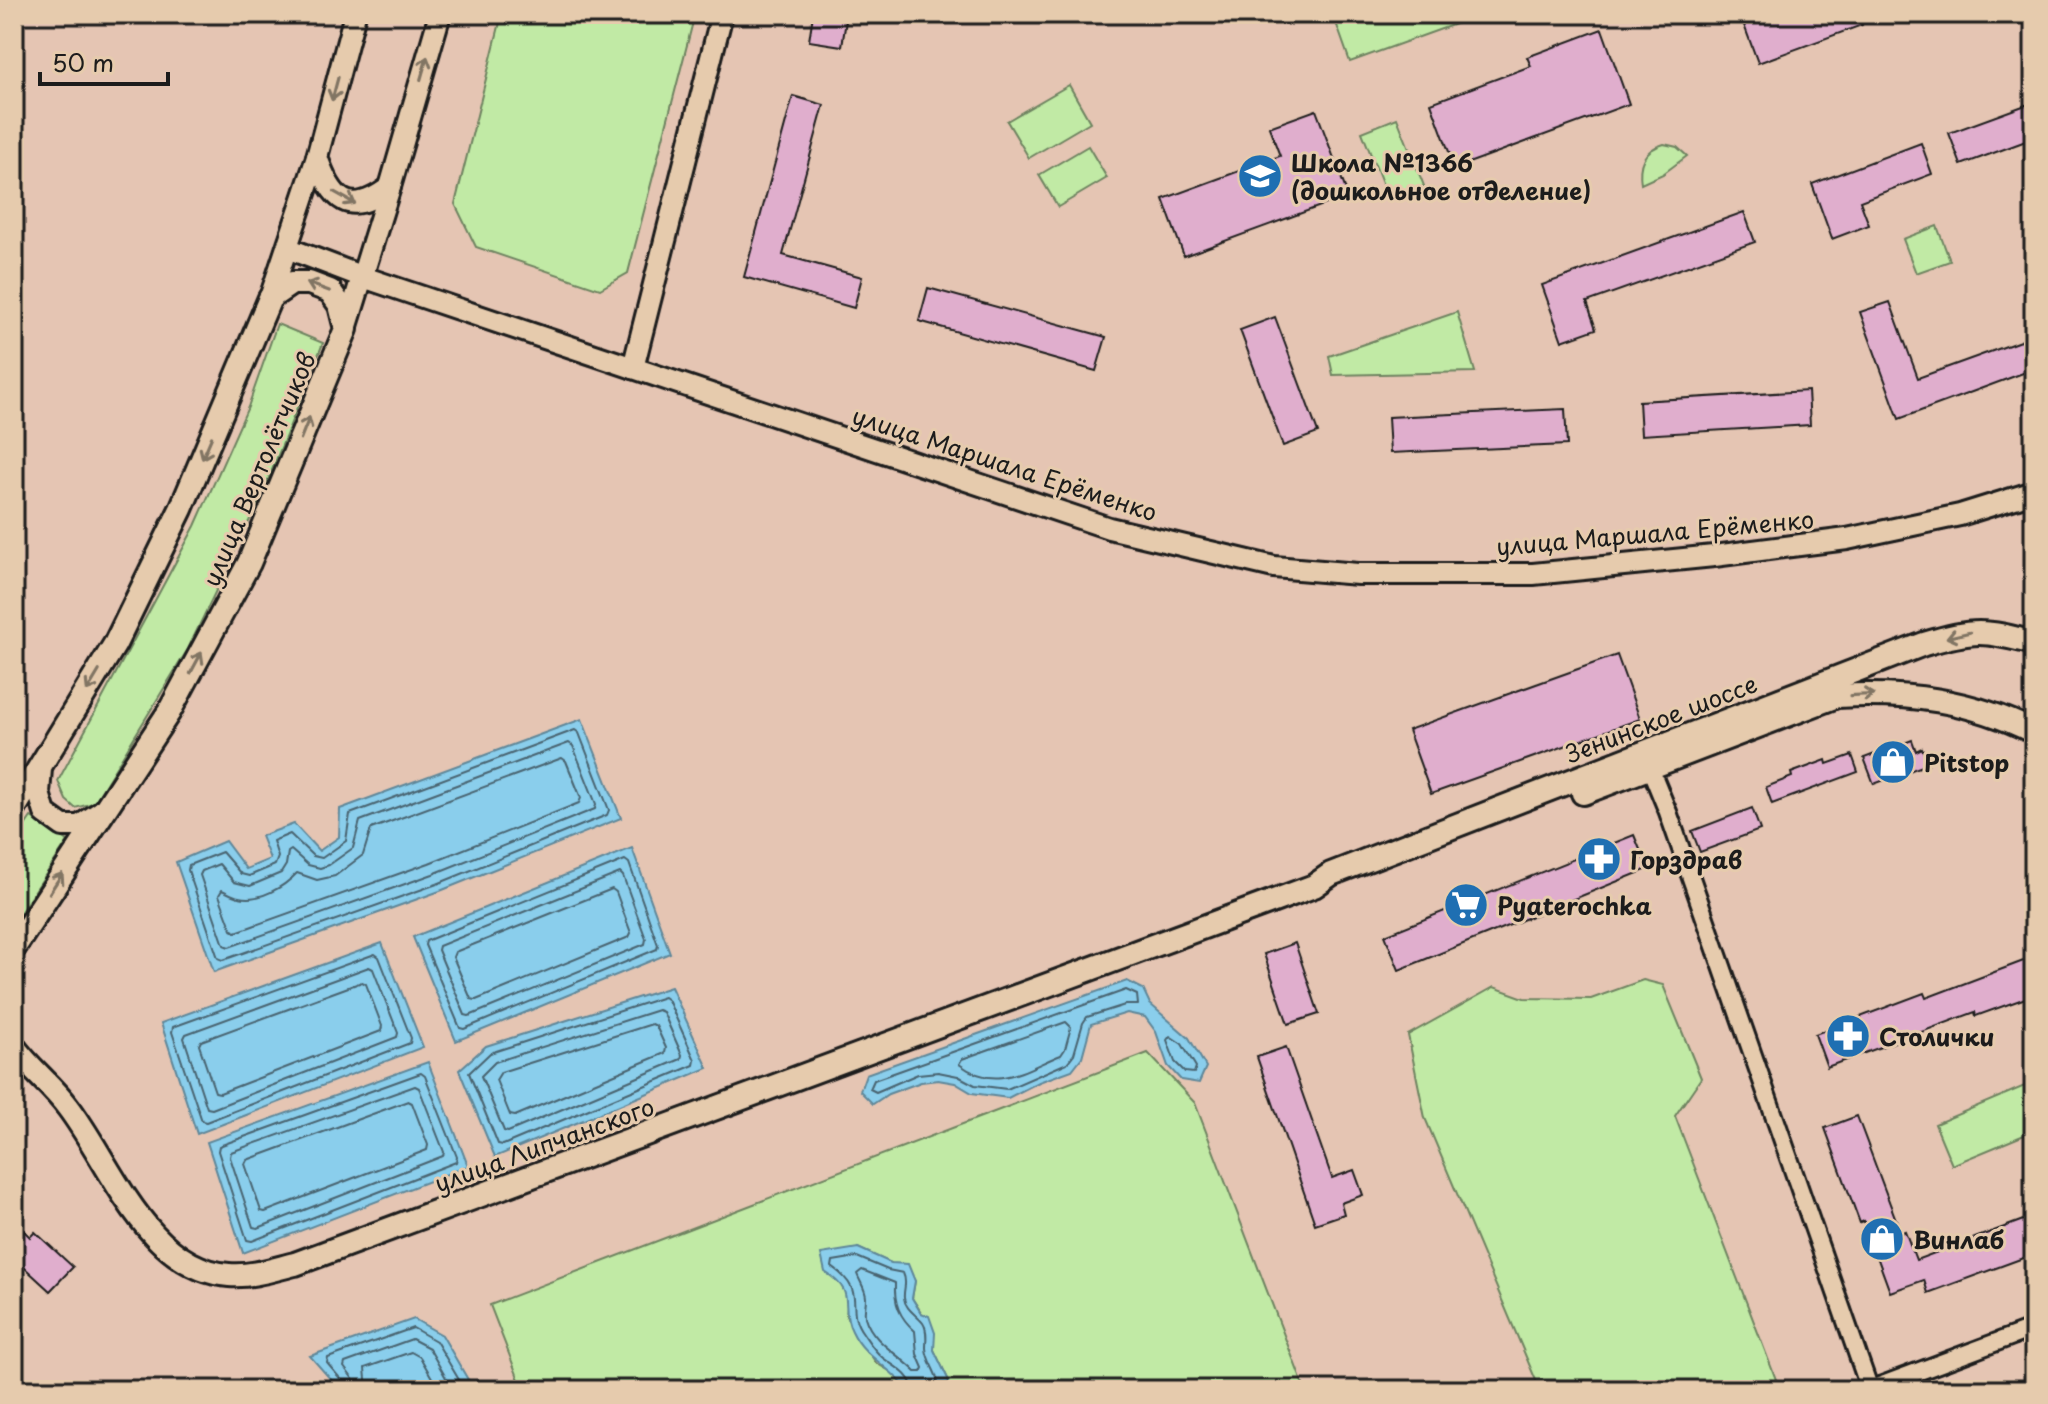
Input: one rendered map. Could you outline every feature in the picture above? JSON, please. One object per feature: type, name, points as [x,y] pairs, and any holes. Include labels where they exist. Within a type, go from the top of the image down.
[{"type":"main road","points":[[14,809],[115,644],[181,509],[270,298],[292,283],[309,283],[330,291],[340,305],[346,329]]},
{"type":"main road","name":"улица Вертолётчиков","points":[[14,948],[169,712],[249,563],[346,329]]},
{"type":"main road","name":"Зенинское шоссе","points":[[1175,936],[1314,886],[1331,874],[1924,644],[1975,631],[2034,643]]},
{"type":"main road","name":"Зенинское шоссе","points":[[1314,886],[1336,885],[1837,696],[1878,694],[1934,698],[2005,717],[2034,732]]},
{"type":"main road","name":"улица Липчанского","points":[[18,1056],[67,1106],[143,1222],[162,1243],[199,1268],[228,1275],[255,1274],[295,1264],[1175,936]]},
{"type":"street","points":[[270,298],[317,157],[355,14]]},
{"type":"street","name":"улица Вертолётчиков","points":[[346,329],[440,14]]},
{"type":"street","points":[[633,368],[722,14]]},
{"type":"street","points":[[317,157],[325,180],[337,196],[356,204],[371,201],[390,187]]},
{"type":"street","name":"улица Маршала Ерёменко","points":[[287,248],[363,277],[1109,528],[1274,567],[1358,574],[1548,573],[1847,539],[1960,515],[2034,492]]},
{"type":"street","points":[[1650,768],[1870,1390],[2034,1328]]},
{"type":"street","points":[[41,769],[39,793],[45,813],[63,826],[79,826],[104,809]]},
{"type":"green space","points":[[502,14],[695,14],[628,273],[600,289],[476,247],[455,204]]},
{"type":"green space","points":[[1333,14],[1483,14],[1350,62]]},
{"type":"green space","points":[[1069,85],[1090,122],[1029,158],[1007,121]]},
{"type":"green space","points":[[1397,118],[1424,186],[1389,200],[1362,132]]},
{"type":"green space","points":[[1664,144],[1677,147],[1687,156],[1663,174],[1641,184],[1640,170],[1644,159],[1651,150]]},
{"type":"green space","points":[[1088,146],[1107,178],[1058,207],[1039,175]]},
{"type":"green space","points":[[1937,226],[1950,261],[1916,273],[1903,239]]},
{"type":"green space","points":[[1457,312],[1475,372],[1333,375],[1329,356]]},
{"type":"green space","points":[[277,324],[323,343],[264,490],[188,649],[94,803],[75,808],[66,800],[58,781],[195,526],[248,407]]},
{"type":"green space","points":[[31,817],[68,841],[14,922],[14,842]]},
{"type":"green space","points":[[1643,980],[1663,985],[1701,1078],[1675,1116],[1780,1390],[1540,1390],[1425,1118],[1408,1035],[1494,987],[1524,998],[1591,999]]},
{"type":"green space","points":[[1148,1053],[1195,1103],[1305,1390],[945,1390],[949,1381],[934,1350],[934,1332],[912,1298],[915,1281],[891,1263],[858,1248],[840,1282],[848,1298],[846,1316],[876,1363],[893,1373],[907,1390],[523,1390],[490,1305]]},
{"type":"green space","points":[[2027,1085],[2034,1101],[2034,1131],[1952,1165],[1935,1124]]},
{"type":"water","points":[[582,719],[621,818],[440,891],[214,972],[176,862],[225,841],[246,869],[270,859],[261,836],[294,824],[319,851],[339,837],[340,809]]},
{"type":"water","points":[[632,848],[670,953],[456,1041],[413,937]]},
{"type":"water","points":[[382,943],[423,1047],[197,1134],[161,1023]]},
{"type":"water","points":[[1127,981],[1143,989],[1150,1004],[1189,1038],[1206,1067],[1199,1083],[1181,1080],[1168,1066],[1156,1032],[1145,1017],[1127,1013],[1091,1024],[1082,1057],[1072,1070],[1008,1098],[972,1093],[955,1083],[938,1080],[921,1082],[888,1094],[873,1104],[860,1091],[866,1074]]},
{"type":"water","points":[[671,987],[708,1068],[495,1157],[459,1070],[486,1046]]},
{"type":"water","points":[[428,1062],[468,1166],[243,1253],[207,1142]]},
{"type":"water","points":[[858,1248],[891,1263],[908,1264],[915,1281],[912,1298],[921,1313],[929,1316],[935,1333],[934,1350],[949,1381],[945,1390],[907,1390],[857,1341],[848,1321],[845,1293],[825,1272],[821,1254]]},
{"type":"water","points":[[414,1319],[442,1335],[474,1390],[340,1390],[310,1356]]},
{"type":"building","points":[[813,14],[847,14],[842,46],[809,41]]},
{"type":"building","points":[[1740,14],[1776,14],[1778,20],[1795,14],[1858,14],[1862,25],[1758,63]]},
{"type":"building","points":[[1602,29],[1629,104],[1455,168],[1431,103],[1531,66],[1527,57]]},
{"type":"building","points":[[793,96],[824,105],[783,255],[862,277],[854,308],[744,277]]},
{"type":"building","points":[[2034,102],[2034,138],[1961,165],[1949,133]]},
{"type":"building","points":[[1316,110],[1348,196],[1184,256],[1163,199],[1280,156],[1269,127]]},
{"type":"building","points":[[1921,143],[1932,174],[1860,201],[1869,225],[1832,239],[1812,184]]},
{"type":"building","points":[[1744,212],[1755,242],[1587,302],[1596,329],[1562,341],[1542,285]]},
{"type":"building","points":[[928,288],[1106,337],[1096,371],[919,321]]},
{"type":"building","points":[[1890,302],[1918,378],[2034,336],[2034,369],[1899,419],[1860,312]]},
{"type":"building","points":[[1275,317],[1318,433],[1283,446],[1240,330]]},
{"type":"building","points":[[1808,391],[1810,425],[1641,435],[1639,401]]},
{"type":"building","points":[[1565,409],[1567,445],[1390,453],[1388,417]]},
{"type":"building","points":[[1617,655],[1640,719],[1431,794],[1408,730]]},
{"type":"building","points":[[1912,740],[1916,751],[1922,748],[1928,764],[1874,784],[1864,758]]},
{"type":"building","points":[[1852,755],[1858,772],[1772,804],[1766,787],[1792,777],[1791,773],[1826,760],[1827,764]]},
{"type":"building","points":[[1752,808],[1760,830],[1700,852],[1692,831]]},
{"type":"building","points":[[1634,835],[1648,869],[1399,970],[1385,935]]},
{"type":"building","points":[[1295,943],[1319,1014],[1288,1024],[1264,954]]},
{"type":"building","points":[[2034,957],[2034,995],[1976,1016],[1975,1012],[1827,1067],[1815,1034],[1924,993],[1926,998]]},
{"type":"building","points":[[1286,1047],[1332,1178],[1354,1170],[1363,1195],[1341,1203],[1344,1214],[1315,1224],[1257,1057]]},
{"type":"building","points":[[1857,1116],[1901,1233],[1905,1231],[1916,1260],[2034,1216],[2034,1254],[1928,1293],[1924,1280],[1890,1292],[1864,1221],[1860,1223],[1825,1128]]},
{"type":"building","points":[[14,1221],[30,1237],[35,1232],[73,1267],[50,1291],[14,1258]]},
{"type":"place","name":"Школа №1366 (дошкольное отделение)","points":[[1260,176]]},
{"type":"place","name":"Pitstop","points":[[1893,762]]},
{"type":"place","name":"Горздрав","points":[[1599,859]]},
{"type":"place","name":"Pyaterochka","points":[[1466,905]]},
{"type":"place","name":"Столички","points":[[1848,1036]]},
{"type":"place","name":"Винлаб","points":[[1882,1239]]}]
